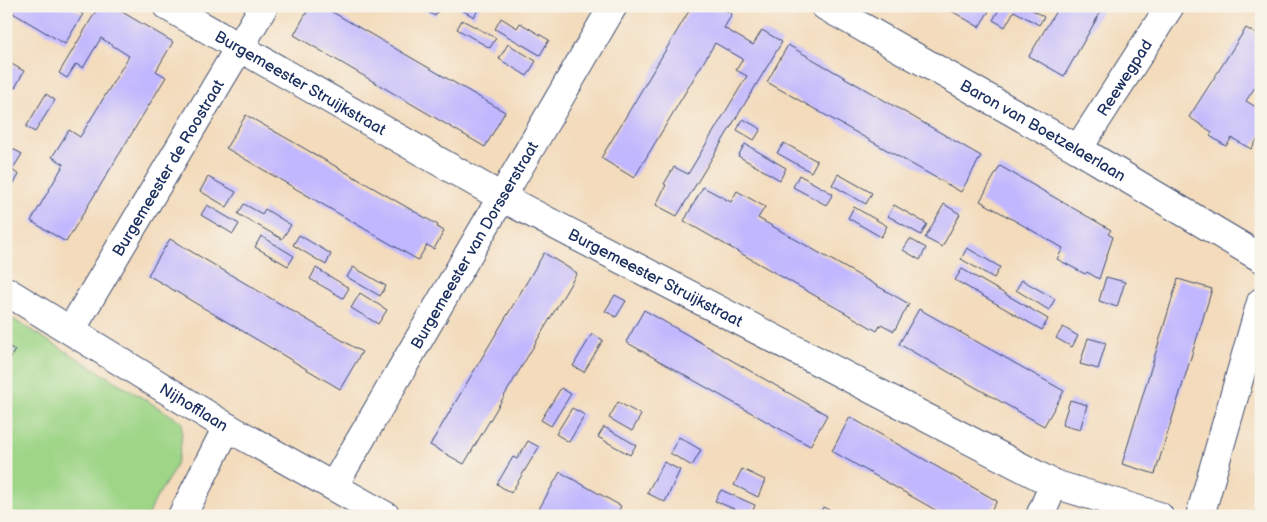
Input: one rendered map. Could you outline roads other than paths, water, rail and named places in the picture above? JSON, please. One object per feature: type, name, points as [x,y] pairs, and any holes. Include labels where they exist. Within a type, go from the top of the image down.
[{"type":"street","name":"Burgemeester Struijkstraat","points":[[167,6],[502,198],[1054,484],[1159,516]]},
{"type":"street","name":"Burgemeester de Roostraat","points":[[71,330],[264,6]]},
{"type":"street","name":"Burgemeester van Dorsserstraat","points":[[334,485],[614,6]]},
{"type":"street","name":"Baron van Boetzelaerlaan","points":[[825,6],[1078,149],[1261,258]]},
{"type":"street","name":"Reewegpad","points":[[1078,149],[1170,6]]},
{"type":"street","name":"Nijhofflaan","points":[[6,291],[227,428],[334,485],[386,516]]},
{"type":"street","points":[[1200,516],[1261,302]]},
{"type":"street","points":[[182,516],[227,428]]},
{"type":"street","points":[[1040,516],[1054,484]]}]
